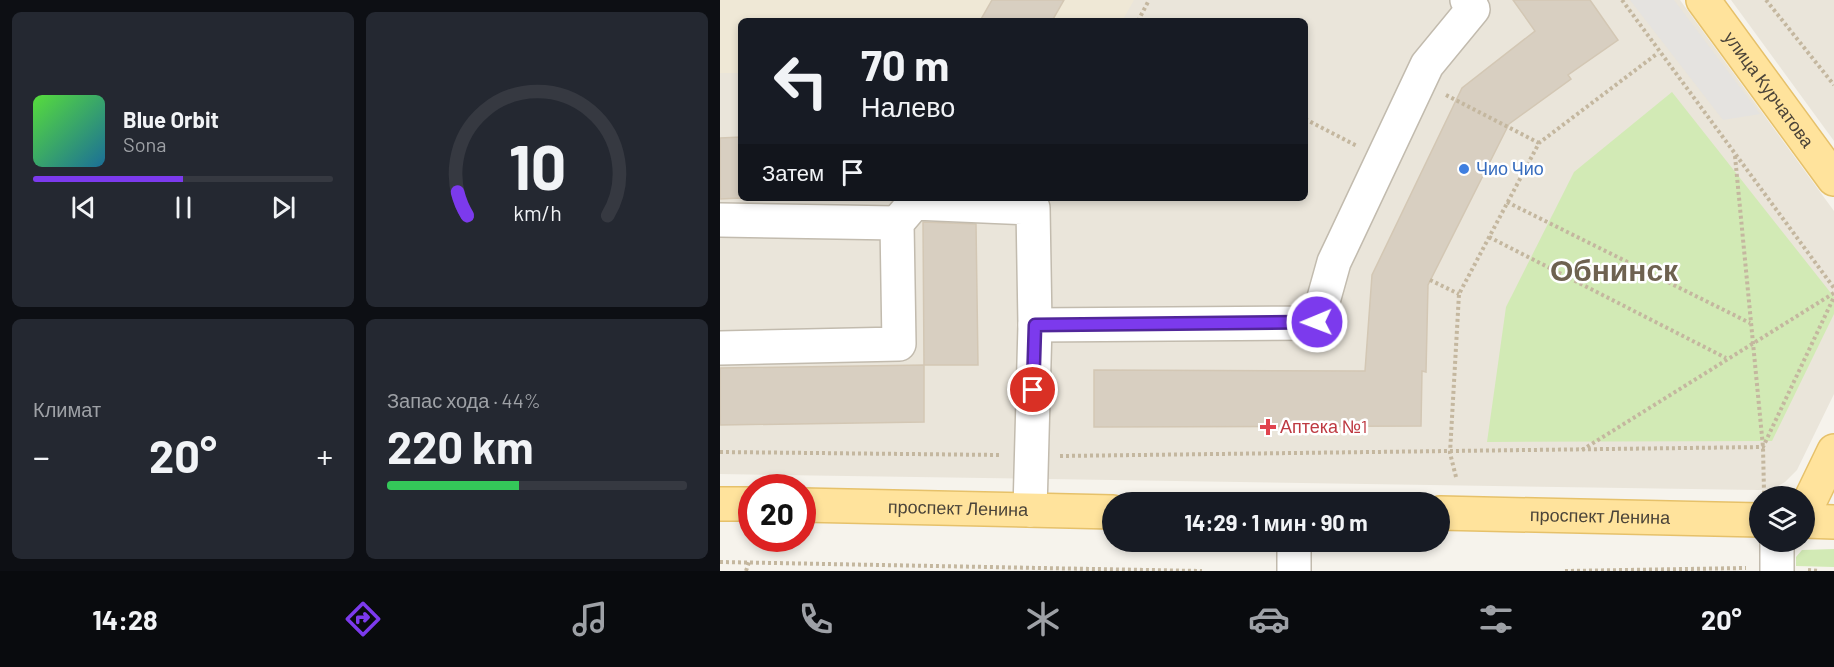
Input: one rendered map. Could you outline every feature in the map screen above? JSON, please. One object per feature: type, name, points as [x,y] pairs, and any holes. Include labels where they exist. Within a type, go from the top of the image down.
[{"type":"main road","name":"улица Курчатова","points":[[1703,0],[1834,179]]},
{"type":"main road","points":[[1815,490],[1834,451]]},
{"type":"main road","points":[[720,504],[738,504]]},
{"type":"main road","name":"проспект Ленина","points":[[816,506],[1102,512]]},
{"type":"main road","name":"проспект Ленина","points":[[1450,513],[1749,520]]},
{"type":"main road","points":[[1815,521],[1834,522]]},
{"type":"street","points":[[1035,325],[1317,322],[1334,262],[1427,65],[1473,9],[1467,0]]},
{"type":"street","points":[[720,348],[899,344],[897,223],[914,203],[1033,208],[1035,325],[1022,455],[1030,510]]},
{"type":"street","points":[[720,220],[897,223]]},
{"type":"street","points":[[1294,552],[1294,571]]},
{"type":"path","points":[[1140,18],[1149,0]]},
{"type":"path","points":[[1622,0],[1658,53],[1834,288]]},
{"type":"path","points":[[1766,0],[1834,85]]},
{"type":"path","points":[[1456,477],[1450,453],[1459,294],[1539,143],[1658,53]]},
{"type":"path","points":[[1419,81],[1539,143]]},
{"type":"path","points":[[1308,121],[1382,160]]},
{"type":"path","points":[[1735,155],[1763,447],[1764,486]]},
{"type":"path","points":[[1507,202],[1751,323]]},
{"type":"path","points":[[1489,237],[1727,358]]},
{"type":"path","points":[[1430,280],[1459,294]]},
{"type":"path","points":[[1581,450],[1753,342],[1834,295]]},
{"type":"path","points":[[1763,447],[1834,295]]},
{"type":"path","points":[[720,452],[1022,455],[1359,454],[1763,447]]},
{"type":"path","points":[[1564,571],[1777,560],[1819,571]]},
{"type":"path","points":[[720,562],[1202,571]]},
{"type":"path","points":[[746,571],[749,562]]},
{"type":"shaded area","points":[[720,0],[1680,0],[1834,211],[1834,394],[1797,470],[1778,486],[1749,486],[1749,490],[720,474]]},
{"type":"shaded area","points":[[720,0],[1134,0],[1124,18],[738,18],[738,73],[720,73]]},
{"type":"shaded area","points":[[1630,0],[1674,0],[1760,114],[1723,120]]},
{"type":"shaded area","points":[[1731,0],[1834,0],[1834,141]]},
{"type":"green space","points":[[1672,92],[1834,297],[1834,314],[1772,441],[1487,442],[1506,307],[1574,172]]},
{"type":"green space","points":[[1834,549],[1834,567],[1796,566],[1796,557],[1800,552],[1815,552],[1815,550]]},
{"type":"building","points":[[992,0],[1064,0],[1054,18],[982,18]]},
{"type":"building","points":[[1513,0],[1590,0],[1618,40],[1568,75],[1571,79],[1509,124],[1428,285],[1426,372],[1422,371],[1421,426],[1094,427],[1094,370],[1365,371],[1372,275],[1462,88],[1535,31]]},
{"type":"building","points":[[738,137],[738,198],[720,199],[720,138]]},
{"type":"building","points":[[923,222],[976,224],[978,365],[924,365]]},
{"type":"building","points":[[924,365],[924,422],[720,425],[720,368]]},
{"type":"place","name":"Чио Чио","points":[[1464,169]]},
{"type":"place","name":"Аптека №1","points":[[1268,427]]},
{"type":"district","name":"Обнинск","points":[[1614,271]]},
{"type":"route","points":[[1033,390],[1035,325],[1317,322]]}]
